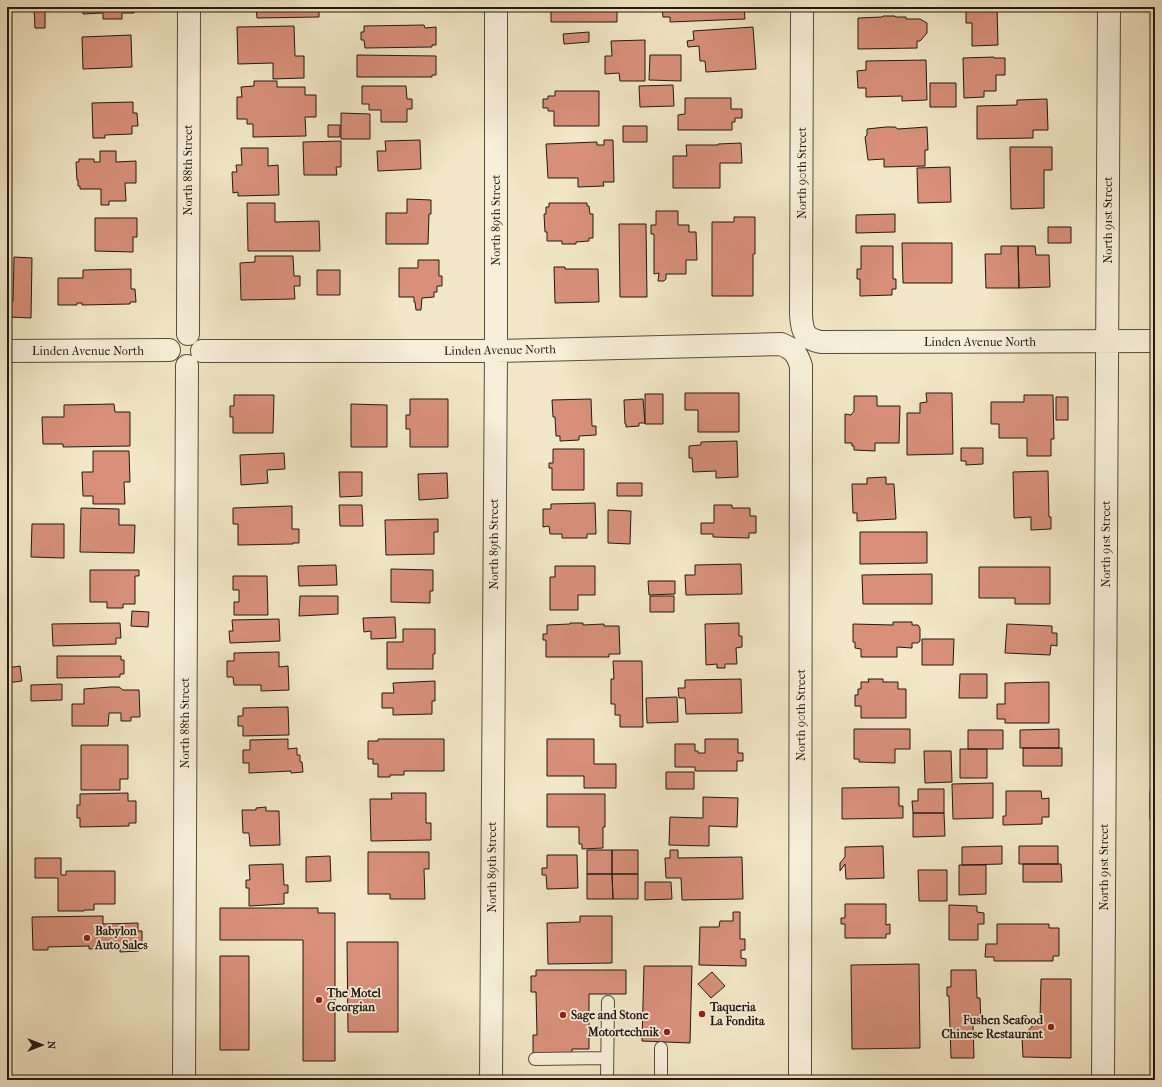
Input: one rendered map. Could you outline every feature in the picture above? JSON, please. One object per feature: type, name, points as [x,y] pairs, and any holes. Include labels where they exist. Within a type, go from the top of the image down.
[{"type":"street","name":"North 88th Street","points":[[188,334],[189,7]]},
{"type":"street","name":"North 89th Street","points":[[491,1080],[496,350],[496,7]]},
{"type":"street","name":"North 90th Street","points":[[800,1080],[801,366],[799,357],[802,330],[802,7]]},
{"type":"street","name":"North 91st Street","points":[[1103,1080],[1109,7]]},
{"type":"street","points":[[180,334],[188,334],[191,334],[200,341],[202,351],[199,361],[195,364],[187,366],[180,365],[175,363],[169,350],[175,337],[180,334]]},
{"type":"street","name":"Linden Avenue North","points":[[202,351],[496,350],[780,344],[788,347],[814,340],[821,342],[1155,341]]},
{"type":"street","name":"Linden Avenue North","points":[[7,351],[169,350]]},
{"type":"street","name":"North 88th Street","points":[[184,1080],[187,366]]},
{"type":"lane","points":[[607,1080],[608,1002]]},
{"type":"lane","points":[[661,1048],[661,1080]]},
{"type":"lane","points":[[535,1059],[607,1058]]},
{"type":"building","points":[[34,7],[45,7],[45,28],[35,28]]},
{"type":"building","points":[[83,7],[134,7],[134,13],[122,13],[122,19],[103,19],[103,13],[83,14]]},
{"type":"building","points":[[256,7],[319,7],[319,17],[257,18]]},
{"type":"building","points":[[551,7],[617,7],[617,22],[551,22]]},
{"type":"building","points":[[662,7],[744,7],[745,19],[670,22],[670,17],[663,17]]},
{"type":"building","points":[[971,7],[997,7],[998,45],[972,46],[972,23],[966,23],[966,11],[971,11]]},
{"type":"building","points":[[883,16],[920,19],[927,23],[927,33],[920,41],[917,41],[917,48],[858,49],[858,18]]},
{"type":"building","points":[[424,25],[425,28],[436,27],[436,45],[432,45],[432,47],[365,48],[364,40],[361,40],[361,32],[364,32],[364,26]]},
{"type":"building","points":[[294,26],[295,56],[304,56],[304,78],[273,79],[273,63],[238,64],[237,27]]},
{"type":"building","points":[[753,27],[756,69],[706,72],[705,61],[700,61],[699,46],[688,47],[687,41],[694,40],[693,31]]},
{"type":"building","points":[[589,32],[589,42],[564,44],[563,34]]},
{"type":"building","points":[[131,35],[132,67],[83,69],[82,37]]},
{"type":"building","points":[[645,40],[645,81],[620,81],[619,73],[605,74],[605,56],[612,56],[611,41]]},
{"type":"building","points":[[357,55],[436,56],[436,75],[432,75],[432,77],[357,77]]},
{"type":"building","points":[[650,55],[681,55],[681,81],[649,80]]},
{"type":"building","points":[[963,58],[1005,58],[1005,75],[996,75],[996,91],[984,91],[984,97],[964,98]]},
{"type":"building","points":[[926,60],[927,100],[902,101],[902,96],[866,97],[866,88],[858,88],[857,71],[866,70],[866,61]]},
{"type":"building","points":[[254,81],[277,81],[277,87],[305,87],[305,95],[316,95],[316,117],[305,117],[306,136],[253,137],[253,124],[247,124],[247,119],[237,119],[237,97],[242,97],[241,87],[254,86]]},
{"type":"building","points":[[930,83],[956,83],[956,107],[930,107]]},
{"type":"building","points":[[673,85],[674,106],[640,107],[639,86]]},
{"type":"building","points":[[362,86],[406,86],[407,99],[412,99],[412,109],[407,109],[407,122],[381,122],[381,110],[369,110],[369,104],[362,104]]},
{"type":"building","points":[[555,91],[599,91],[599,126],[554,126],[554,111],[548,111],[548,108],[543,108],[543,99],[548,99],[548,96],[555,96]]},
{"type":"building","points":[[685,98],[731,98],[731,109],[742,109],[742,118],[735,118],[735,122],[732,122],[732,130],[678,130],[678,115],[685,114]]},
{"type":"building","points":[[1047,99],[1048,130],[1033,130],[1033,138],[977,139],[977,106],[1017,105],[1017,100]]},
{"type":"building","points":[[133,102],[133,113],[137,113],[138,126],[132,126],[132,134],[105,135],[105,138],[93,138],[92,103]]},
{"type":"building","points":[[341,113],[370,114],[370,139],[341,139]]},
{"type":"building","points":[[328,125],[340,125],[340,137],[328,137]]},
{"type":"building","points":[[623,126],[647,126],[647,142],[623,142]]},
{"type":"building","points":[[895,127],[898,129],[927,127],[928,150],[925,150],[925,166],[884,167],[884,159],[868,160],[865,137],[867,135],[867,129]]},
{"type":"building","points":[[420,140],[421,169],[378,171],[377,151],[386,151],[385,141]]},
{"type":"building","points":[[604,140],[613,140],[614,182],[603,182],[604,186],[578,187],[578,178],[548,178],[546,144],[597,142],[597,145],[604,145]]},
{"type":"building","points":[[341,141],[341,167],[336,167],[337,175],[304,175],[303,142]]},
{"type":"building","points":[[741,143],[742,163],[720,163],[720,188],[673,188],[673,156],[687,156],[686,145]]},
{"type":"building","points":[[1010,147],[1052,147],[1052,170],[1044,170],[1044,208],[1011,209]]},
{"type":"building","points":[[241,148],[268,148],[268,166],[278,165],[279,195],[238,196],[238,192],[233,193],[232,172],[237,172],[236,165],[242,165]]},
{"type":"building","points":[[100,151],[116,151],[116,162],[136,161],[136,183],[125,183],[126,201],[109,201],[109,205],[101,205],[101,189],[80,189],[80,186],[78,186],[76,162],[79,162],[79,159],[94,159],[94,162],[100,162]]},
{"type":"building","points":[[950,167],[951,202],[918,203],[917,168]]},
{"type":"building","points":[[407,199],[431,200],[428,244],[386,244],[386,213],[407,213]]},
{"type":"building","points":[[247,203],[275,203],[275,222],[319,221],[320,251],[248,251]]},
{"type":"building","points":[[549,203],[587,203],[590,214],[593,214],[593,238],[589,238],[589,241],[576,242],[576,244],[562,244],[562,241],[547,241],[544,214],[546,214],[546,207],[549,207]]},
{"type":"building","points":[[656,211],[678,211],[678,225],[689,225],[689,232],[696,232],[697,260],[686,260],[686,274],[666,274],[666,279],[664,281],[658,281],[659,273],[654,274],[654,234],[651,234],[651,225],[656,225]]},
{"type":"building","points":[[7,213],[8,262],[7,262]]},
{"type":"building","points":[[895,214],[895,232],[856,233],[856,215]]},
{"type":"building","points":[[734,217],[755,217],[753,296],[712,296],[712,222],[734,222]]},
{"type":"building","points":[[95,218],[137,218],[137,237],[133,237],[133,252],[95,251]]},
{"type":"building","points":[[619,224],[646,224],[647,297],[620,297]]},
{"type":"building","points":[[1048,227],[1071,227],[1071,243],[1048,243]]},
{"type":"building","points":[[902,243],[952,243],[952,283],[903,283]]},
{"type":"building","points":[[861,246],[893,246],[893,279],[896,279],[896,289],[892,289],[892,295],[860,296],[860,279],[857,279],[857,269],[861,269]]},
{"type":"building","points":[[1001,246],[1018,246],[1019,288],[986,288],[985,254],[1001,254]]},
{"type":"building","points":[[1018,246],[1035,246],[1036,255],[1049,255],[1050,287],[1019,288]]},
{"type":"building","points":[[255,256],[293,256],[294,276],[300,276],[300,286],[294,286],[295,299],[241,300],[240,263],[255,262]]},
{"type":"building","points":[[14,257],[32,258],[31,318],[9,317],[9,301],[13,301]]},
{"type":"building","points":[[418,260],[439,260],[439,276],[442,276],[442,286],[437,286],[437,292],[434,292],[434,297],[422,298],[421,310],[416,310],[414,297],[399,297],[399,268],[418,268]]},
{"type":"building","points":[[554,267],[565,267],[565,269],[598,269],[599,302],[555,303]]},
{"type":"building","points":[[131,269],[131,289],[135,289],[136,302],[130,302],[130,304],[82,305],[82,303],[77,303],[77,305],[58,305],[58,278],[83,278],[83,270]]},
{"type":"building","points":[[317,270],[340,270],[340,295],[317,295]]},
{"type":"building","points":[[685,393],[739,393],[739,432],[698,432],[698,410],[685,410]]},
{"type":"building","points":[[926,393],[952,393],[953,454],[907,455],[907,413],[920,413],[920,403],[927,402]]},
{"type":"building","points":[[645,394],[663,394],[663,424],[645,424]]},
{"type":"building","points":[[234,395],[274,395],[273,433],[233,433],[233,417],[230,417],[230,406],[234,406]]},
{"type":"building","points":[[1024,395],[1053,395],[1054,439],[1051,439],[1051,456],[1027,456],[1027,438],[999,438],[999,424],[991,424],[991,402],[1024,402]]},
{"type":"building","points":[[854,396],[877,396],[877,406],[900,406],[899,443],[875,443],[875,451],[854,450],[852,443],[845,443],[845,414],[851,415],[854,411]]},
{"type":"building","points":[[1056,397],[1068,397],[1068,420],[1056,420]]},
{"type":"building","points":[[410,399],[448,399],[448,447],[410,447],[410,429],[406,429],[406,415],[410,415]]},
{"type":"building","points":[[591,399],[592,426],[596,426],[596,435],[579,436],[579,440],[560,441],[560,436],[556,436],[552,400]]},
{"type":"building","points":[[643,399],[645,423],[639,423],[639,426],[626,427],[624,400]]},
{"type":"building","points":[[114,404],[115,412],[130,412],[130,446],[63,447],[63,444],[43,444],[42,417],[64,417],[64,405]]},
{"type":"building","points":[[351,404],[387,405],[387,447],[351,447]]},
{"type":"building","points":[[737,441],[738,477],[716,478],[716,471],[693,472],[692,458],[689,458],[689,446],[701,445],[701,442]]},
{"type":"building","points":[[961,448],[983,448],[983,464],[966,465],[966,461],[961,461]]},
{"type":"building","points":[[553,449],[584,449],[584,490],[552,490],[552,468],[549,468],[549,463],[553,463]]},
{"type":"building","points":[[93,451],[129,451],[130,482],[124,482],[125,504],[93,504],[93,496],[83,496],[82,472],[93,472]]},
{"type":"building","points":[[284,453],[285,469],[267,470],[268,483],[241,485],[240,455]]},
{"type":"building","points":[[1048,471],[1049,517],[1051,517],[1051,529],[1031,530],[1031,517],[1014,518],[1013,472]]},
{"type":"building","points":[[339,472],[362,472],[362,496],[340,497]]},
{"type":"building","points":[[447,473],[448,498],[419,500],[418,474]]},
{"type":"building","points":[[886,477],[886,484],[894,484],[896,519],[857,521],[857,513],[853,513],[852,484],[867,484],[867,478]]},
{"type":"building","points":[[617,483],[642,483],[642,496],[617,496]]},
{"type":"building","points":[[595,503],[596,534],[587,534],[587,538],[562,538],[562,534],[550,534],[549,526],[543,527],[543,509],[551,509],[551,504]]},
{"type":"building","points":[[339,505],[362,505],[363,526],[340,526]]},
{"type":"building","points":[[714,505],[732,505],[732,508],[750,508],[750,516],[756,516],[756,533],[749,533],[749,538],[713,537],[713,534],[701,534],[701,523],[714,523]]},
{"type":"building","points":[[292,506],[292,529],[299,529],[299,543],[238,545],[238,524],[233,524],[233,508]]},
{"type":"building","points":[[81,508],[119,509],[119,525],[135,525],[134,553],[80,552]]},
{"type":"building","points":[[608,510],[631,511],[630,544],[608,543]]},
{"type":"building","points":[[438,519],[438,532],[434,532],[434,554],[386,555],[385,520]]},
{"type":"building","points":[[32,524],[64,524],[64,558],[31,557]]},
{"type":"building","points":[[860,532],[927,532],[927,563],[860,564]]},
{"type":"building","points":[[741,564],[742,594],[686,595],[685,575],[695,575],[695,565]]},
{"type":"building","points":[[336,565],[337,585],[299,586],[298,566]]},
{"type":"building","points":[[555,566],[595,566],[595,595],[578,595],[578,610],[550,610],[550,577],[555,577]]},
{"type":"building","points":[[979,567],[1050,567],[1050,604],[1015,604],[1015,598],[979,598]]},
{"type":"building","points":[[391,569],[433,570],[433,591],[430,591],[430,603],[391,602]]},
{"type":"building","points":[[90,570],[139,570],[139,576],[135,576],[135,604],[123,604],[123,608],[107,608],[107,602],[90,602]]},
{"type":"building","points":[[932,574],[932,604],[863,604],[862,575]]},
{"type":"building","points":[[233,576],[267,576],[268,615],[234,615],[234,602],[239,602],[239,590],[233,590]]},
{"type":"building","points":[[648,581],[675,581],[675,594],[649,595]]},
{"type":"building","points":[[300,596],[338,596],[338,614],[299,616]]},
{"type":"building","points":[[650,596],[674,596],[674,612],[650,612]]},
{"type":"building","points":[[132,611],[149,612],[148,627],[131,626]]},
{"type":"building","points":[[395,617],[396,638],[371,639],[371,631],[364,632],[363,618]]},
{"type":"building","points":[[279,619],[280,641],[230,643],[229,631],[233,631],[232,620]]},
{"type":"building","points":[[893,622],[912,622],[912,625],[918,625],[920,628],[920,641],[918,643],[912,643],[912,648],[897,647],[897,657],[861,657],[861,649],[855,648],[855,642],[853,642],[853,624],[893,625]]},
{"type":"building","points":[[120,623],[121,638],[116,638],[116,644],[53,646],[52,624]]},
{"type":"building","points":[[583,623],[583,625],[604,624],[604,626],[619,626],[620,654],[609,654],[609,657],[546,657],[546,640],[543,640],[543,634],[547,634],[547,625]]},
{"type":"building","points":[[739,623],[739,636],[742,636],[742,647],[736,648],[737,664],[725,664],[725,668],[717,668],[717,664],[706,665],[705,624]]},
{"type":"building","points":[[1007,624],[1052,626],[1052,633],[1057,633],[1057,646],[1051,645],[1050,655],[1005,653]]},
{"type":"building","points":[[403,629],[435,629],[435,654],[433,654],[433,669],[387,669],[387,642],[403,642]]},
{"type":"building","points":[[922,639],[954,639],[953,665],[922,665]]},
{"type":"building","points":[[279,652],[279,667],[288,666],[289,690],[261,691],[261,685],[234,685],[233,677],[227,677],[227,661],[234,661],[234,653]]},
{"type":"building","points":[[57,656],[121,656],[121,660],[124,660],[124,674],[120,674],[120,677],[57,678]]},
{"type":"building","points":[[613,661],[642,661],[643,727],[620,727],[620,715],[615,715],[615,704],[611,704],[611,679],[614,679]]},
{"type":"building","points":[[20,666],[22,681],[7,683],[7,668]]},
{"type":"building","points":[[960,674],[987,674],[987,698],[959,698]]},
{"type":"building","points":[[741,679],[742,713],[686,714],[685,698],[679,698],[678,688],[685,688],[685,680]]},
{"type":"building","points":[[868,679],[883,679],[883,682],[898,682],[898,689],[906,689],[906,718],[861,718],[861,706],[855,706],[855,695],[858,695],[858,689],[861,689],[861,682],[869,682]]},
{"type":"building","points":[[435,681],[435,701],[432,701],[432,714],[393,715],[393,708],[382,708],[382,693],[394,693],[393,683]]},
{"type":"building","points":[[1049,682],[1049,723],[1005,723],[1005,719],[997,719],[997,704],[1005,704],[1005,683]]},
{"type":"building","points":[[62,684],[62,700],[31,701],[31,685]]},
{"type":"building","points":[[119,687],[123,690],[139,690],[140,717],[131,717],[131,721],[121,721],[121,713],[109,713],[108,726],[72,726],[72,704],[84,704],[84,689]]},
{"type":"building","points":[[677,697],[678,722],[647,723],[646,698]]},
{"type":"building","points":[[288,707],[289,735],[243,736],[243,726],[238,726],[238,716],[243,716],[243,708]]},
{"type":"building","points":[[854,729],[910,729],[910,749],[895,749],[895,763],[859,762],[859,759],[854,759]]},
{"type":"building","points":[[1059,729],[1059,748],[1020,748],[1020,730]]},
{"type":"building","points":[[968,730],[1003,730],[1003,749],[968,749]]},
{"type":"building","points":[[288,739],[288,749],[297,748],[297,755],[300,755],[300,762],[302,762],[303,772],[291,773],[291,771],[249,773],[249,763],[243,763],[243,750],[250,750],[250,740]]},
{"type":"building","points":[[378,739],[444,739],[444,771],[404,771],[404,775],[378,777],[378,764],[373,764],[373,759],[368,759],[368,741],[378,741]]},
{"type":"building","points":[[547,739],[594,739],[594,764],[616,764],[616,788],[584,788],[584,776],[547,776]]},
{"type":"building","points":[[705,739],[738,739],[738,753],[743,753],[743,761],[737,761],[737,771],[695,771],[695,767],[675,767],[675,744],[695,744],[695,751],[698,751],[698,753],[705,753]]},
{"type":"building","points":[[81,745],[128,745],[128,779],[120,779],[120,790],[81,790]]},
{"type":"building","points":[[1023,748],[1062,748],[1062,766],[1023,766]]},
{"type":"building","points":[[960,749],[987,749],[987,778],[960,778]]},
{"type":"building","points":[[924,751],[951,751],[952,782],[925,783]]},
{"type":"building","points":[[666,772],[694,772],[694,789],[666,789]]},
{"type":"building","points":[[993,783],[993,818],[953,819],[952,784]]},
{"type":"building","points":[[899,787],[899,806],[903,806],[903,818],[842,819],[842,788]]},
{"type":"building","points":[[918,789],[944,789],[944,813],[913,813],[912,801],[918,801]]},
{"type":"building","points":[[1006,791],[1041,791],[1042,799],[1049,798],[1049,817],[1042,817],[1042,824],[1003,825],[1003,816],[1006,816]]},
{"type":"building","points":[[1150,791],[1155,791],[1155,819],[1150,819]]},
{"type":"building","points":[[128,793],[128,801],[136,801],[136,823],[129,823],[129,826],[80,827],[80,818],[77,818],[77,805],[80,805],[80,794]]},
{"type":"building","points":[[391,793],[426,793],[426,823],[431,823],[431,840],[371,841],[370,799],[392,799]]},
{"type":"building","points":[[547,794],[605,794],[605,827],[603,827],[603,848],[582,849],[582,844],[579,844],[579,827],[547,827]]},
{"type":"building","points":[[703,797],[738,798],[737,827],[709,826],[709,846],[669,845],[670,817],[703,818]]},
{"type":"building","points":[[266,807],[266,811],[279,811],[280,845],[250,846],[249,833],[243,833],[242,810],[256,810],[256,808]]},
{"type":"building","points":[[913,813],[944,813],[945,836],[913,837]]},
{"type":"building","points":[[883,846],[884,878],[846,879],[845,864],[840,871],[840,863],[845,857],[845,847]]},
{"type":"building","points":[[1002,846],[1002,864],[962,865],[962,847]]},
{"type":"building","points":[[1019,846],[1058,846],[1058,864],[1019,864]]},
{"type":"building","points":[[587,850],[612,850],[612,874],[587,874]]},
{"type":"building","points":[[612,850],[638,850],[638,874],[612,874]]},
{"type":"building","points":[[670,850],[678,850],[678,858],[742,857],[743,899],[682,900],[681,878],[666,878],[665,858],[670,858]]},
{"type":"building","points":[[368,852],[429,852],[429,869],[424,869],[425,899],[390,899],[390,894],[368,894]]},
{"type":"building","points":[[547,855],[577,855],[578,888],[547,889],[546,875],[542,875],[542,868],[547,868]]},
{"type":"building","points":[[330,856],[331,881],[306,882],[306,857]]},
{"type":"building","points":[[35,858],[61,858],[61,875],[66,875],[66,871],[115,871],[115,904],[94,904],[94,910],[58,911],[58,878],[35,878]]},
{"type":"building","points":[[283,864],[284,885],[288,885],[288,893],[284,893],[284,904],[249,906],[249,888],[246,888],[246,880],[250,880],[249,865]]},
{"type":"building","points":[[1023,864],[1061,864],[1062,882],[1023,882]]},
{"type":"building","points":[[959,865],[986,865],[986,894],[959,895]]},
{"type":"building","points":[[918,870],[947,870],[947,901],[919,901]]},
{"type":"building","points":[[587,874],[612,874],[613,899],[587,899]]},
{"type":"building","points":[[612,874],[638,874],[638,899],[613,899]]},
{"type":"building","points":[[645,882],[671,882],[672,899],[645,900]]},
{"type":"building","points":[[845,904],[886,904],[886,925],[890,924],[890,934],[886,934],[886,938],[845,938],[845,924],[841,924],[841,918],[845,918]]},
{"type":"building","points":[[949,905],[977,906],[977,912],[984,913],[984,924],[978,924],[978,940],[949,940]]},
{"type":"building","name":"The Motel Georgian","points":[[220,908],[318,908],[318,913],[335,913],[335,1061],[303,1061],[303,940],[220,940]]},
{"type":"building","points":[[733,912],[740,912],[740,939],[745,939],[745,950],[741,950],[741,958],[746,959],[746,966],[699,965],[700,927],[719,927],[720,921],[733,921]]},
{"type":"building","name":"Babylon Auto Sales","points":[[103,916],[103,924],[138,923],[138,931],[142,931],[142,944],[139,945],[139,951],[120,952],[120,948],[89,949],[89,946],[48,947],[48,950],[33,950],[32,917]]},
{"type":"building","points":[[580,916],[612,916],[612,963],[548,964],[547,923],[580,922]]},
{"type":"building","points":[[997,924],[1049,924],[1049,928],[1059,928],[1059,956],[1053,956],[1053,961],[994,961],[994,957],[985,957],[986,944],[997,944]]},
{"type":"building","points":[[347,942],[398,942],[398,1032],[348,1032]]},
{"type":"building","points":[[220,956],[249,956],[249,1050],[220,1050]]},
{"type":"building","points":[[919,964],[920,1048],[852,1049],[851,965]]},
{"type":"building","points":[[644,966],[692,966],[690,1043],[642,1041]]},
{"type":"building","name":"Sage and Stone","points":[[536,970],[626,970],[626,994],[589,994],[589,1049],[572,1049],[572,1054],[533,1054],[533,1035],[537,1035],[536,992],[531,992],[531,976],[536,976]]},
{"type":"building","points":[[951,970],[976,970],[977,998],[980,998],[981,1025],[973,1025],[974,1058],[951,1058],[949,996],[947,996],[947,987],[951,987]]},
{"type":"building","points":[[712,972],[725,986],[711,998],[698,984]]},
{"type":"building","name":"Fushen Seafood Chinese Restaurant","points":[[1041,979],[1071,979],[1071,1058],[1023,1057],[1022,1037],[1040,1018]]},
{"type":"place","name":"Babylon Auto Sales","points":[[87,938]]},
{"type":"place","name":"The Motel Georgian","points":[[319,1000]]},
{"type":"place","name":"Taqueria La Fondita","points":[[702,1014]]},
{"type":"place","name":"Sage and Stone","points":[[563,1015]]},
{"type":"place","name":"Fushen Seafood Chinese Restaurant","points":[[1051,1027]]},
{"type":"place","name":"Motortechnik","points":[[667,1032]]}]
